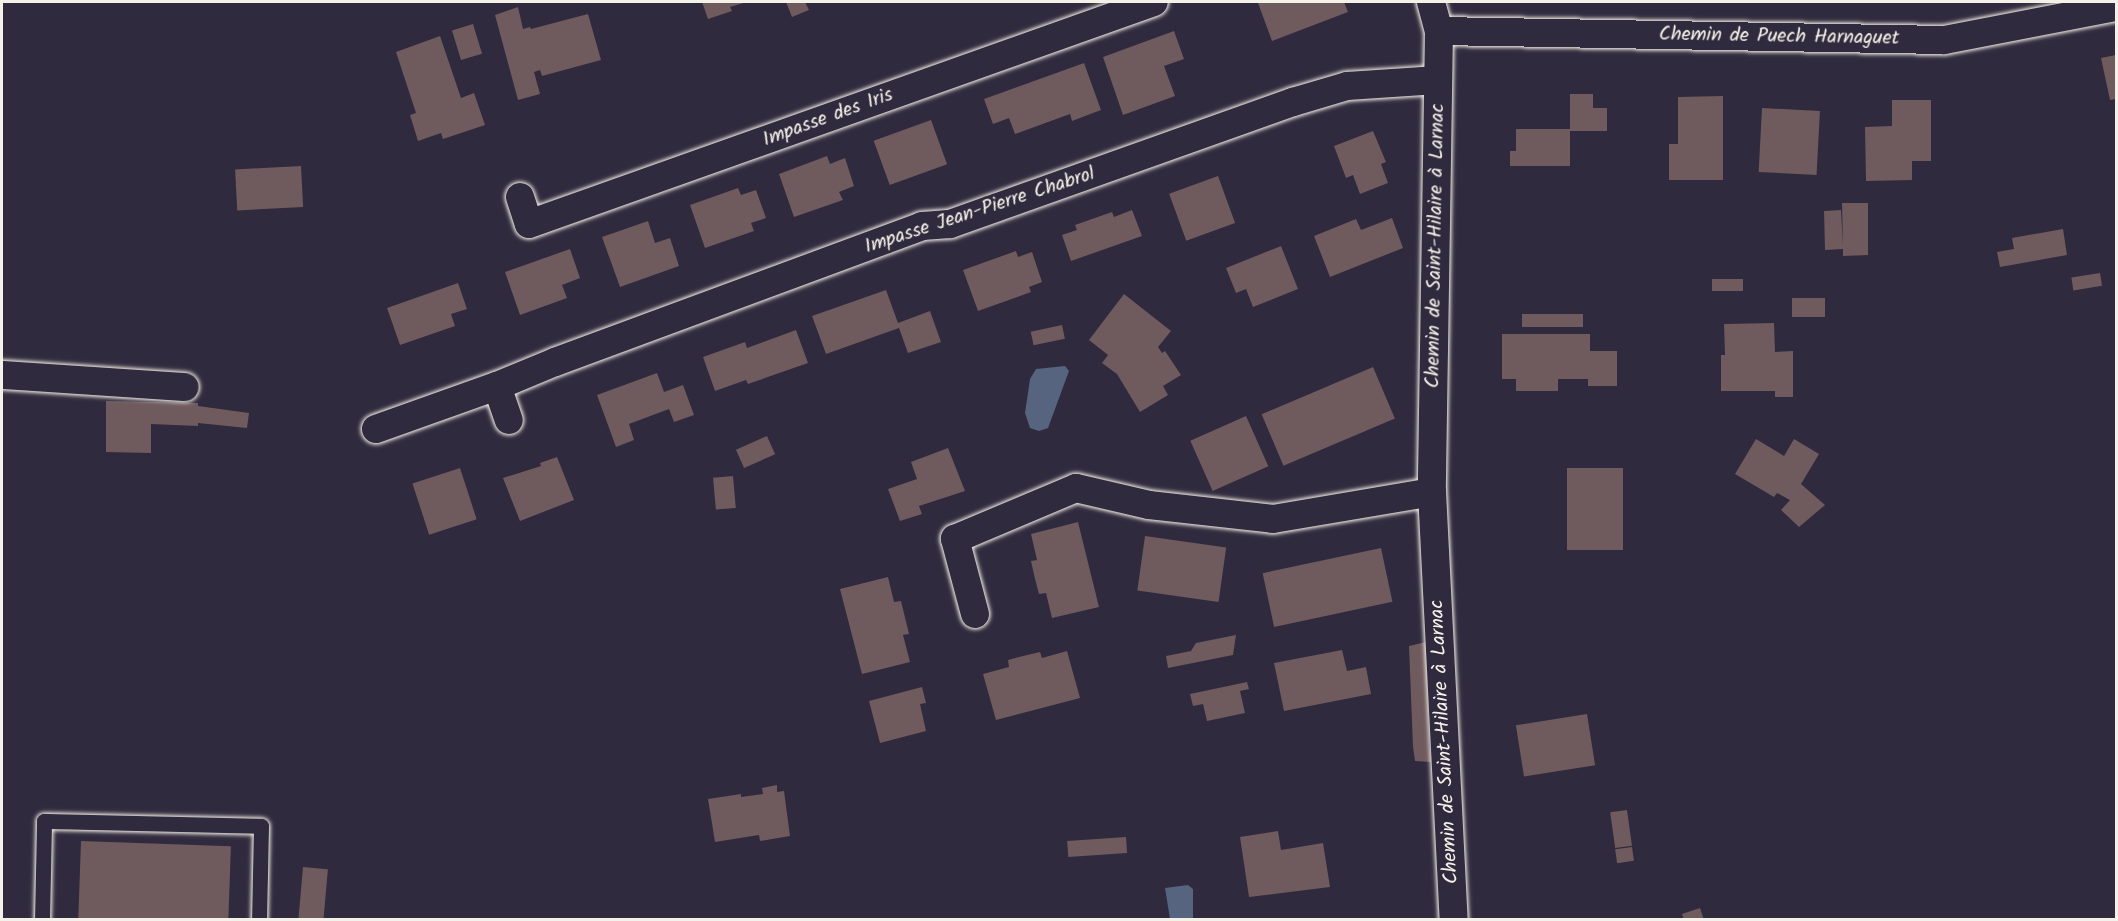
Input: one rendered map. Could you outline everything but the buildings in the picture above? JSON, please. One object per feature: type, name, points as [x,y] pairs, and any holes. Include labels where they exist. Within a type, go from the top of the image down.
[{"type":"street","name":"Impasse des Iris","points":[[520,197],[529,224],[1154,2]]},
{"type":"street","name":"Chemin de Saint-Hilaire à Larnac","points":[[1431,2],[1438,31],[1432,492],[1454,920]]},
{"type":"street","name":"Chemin de Puech Harnaguet","points":[[1438,31],[1944,40],[2057,10],[2116,8]]},
{"type":"street","name":"Impasse Jean-Pierre Chabrol","points":[[376,429],[497,386],[555,362],[922,226],[950,224],[1293,102],[1347,86],[1438,80]]},
{"type":"street","points":[[2,375],[185,387]]},
{"type":"street","points":[[497,386],[509,420]]},
{"type":"street","points":[[975,614],[955,539],[1076,488],[1149,505],[1273,519],[1432,492]]},
{"type":"lane","points":[[42,920],[44,820],[261,826],[259,920]]},
{"type":"water","points":[[1065,366],[1069,371],[1048,428],[1039,431],[1030,428],[1025,413],[1030,379],[1036,369]]},
{"type":"water","points":[[1188,885],[1193,889],[1193,919],[1170,919],[1165,888]]}]
